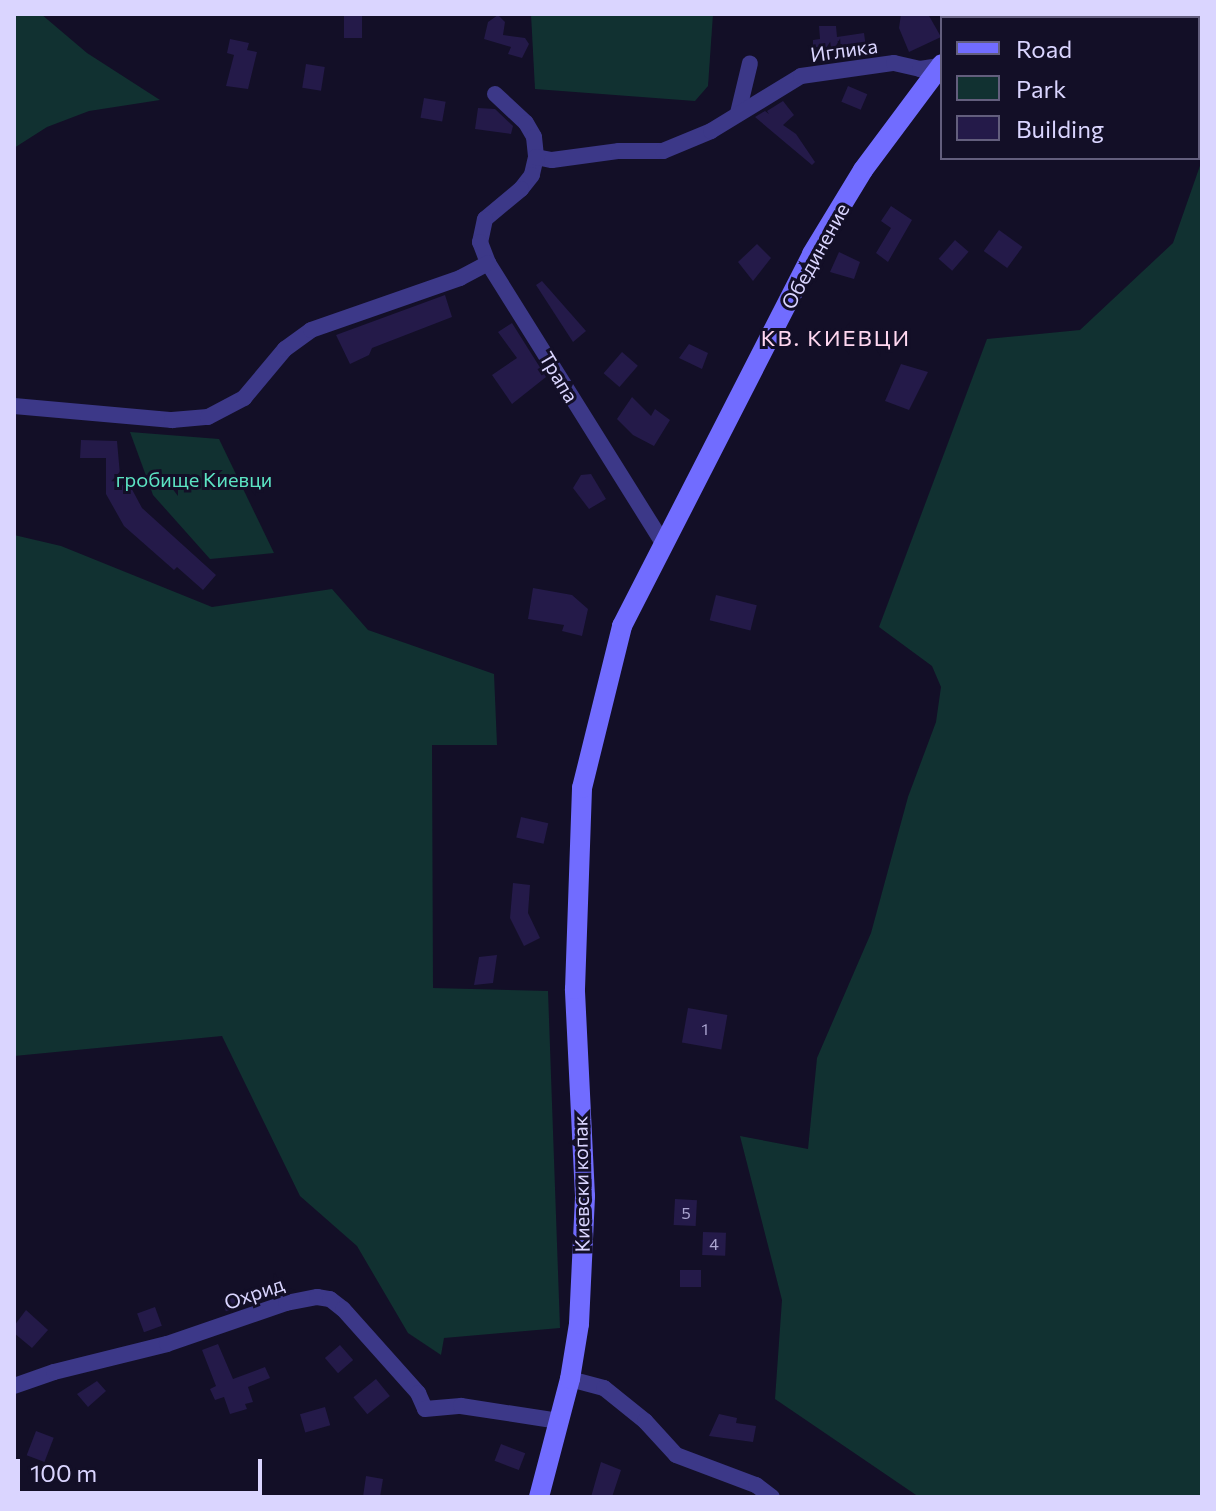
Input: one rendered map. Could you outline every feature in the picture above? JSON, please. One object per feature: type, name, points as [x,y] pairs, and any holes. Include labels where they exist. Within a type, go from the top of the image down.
[{"type":"street","points":[[536,157],[552,160],[619,151],[663,151],[697,138],[738,113],[750,63]]},
{"type":"street","name":"Иглика","points":[[738,113],[801,76],[894,63],[920,69],[940,65]]},
{"type":"street","name":"Обединение","points":[[664,545],[812,254],[863,170],[940,66]]},
{"type":"street","points":[[14,406],[172,420],[208,417],[244,398],[285,349],[311,330],[460,278],[488,263],[480,242],[485,219],[521,189],[532,175],[536,157],[534,137],[526,123],[495,94]]},
{"type":"street","name":"Трапа","points":[[488,263],[664,545]]},
{"type":"street","name":"Киевски копак","points":[[539,1497],[570,1379],[579,1324],[585,1196],[575,989],[582,788],[622,626],[664,545]]},
{"type":"street","name":"Охрид","points":[[14,1386],[54,1372],[167,1344],[286,1303],[317,1297],[330,1299],[343,1309],[418,1393],[425,1409],[461,1406],[559,1421]]},
{"type":"street","points":[[570,1379],[604,1388],[645,1421],[676,1455],[756,1485],[772,1497]]},
{"type":"green space","points":[[14,14],[41,14],[87,53],[160,100],[89,111],[47,127],[14,148]]},
{"type":"green space","points":[[531,14],[713,14],[708,86],[695,101],[535,89]]},
{"type":"green space","points":[[1202,160],[1202,1497],[919,1497],[775,1399],[782,1300],[740,1136],[808,1149],[817,1058],[871,933],[908,797],[936,722],[941,687],[932,666],[879,627],[987,339],[1080,330],[1173,243]]},
{"type":"green space","name":"гробище Киевци","points":[[130,432],[219,439],[274,553],[210,559],[153,495]]},
{"type":"green space","points":[[14,535],[61,546],[212,607],[332,589],[368,630],[494,674],[497,745],[432,745],[433,988],[548,991],[560,1328],[444,1338],[441,1355],[408,1333],[357,1246],[300,1196],[222,1036],[14,1056]]},
{"type":"building","points":[[344,14],[362,14],[362,38],[344,38]]},
{"type":"building","points":[[901,14],[928,14],[940,37],[909,52],[899,28]]},
{"type":"building","points":[[498,15],[505,22],[503,35],[525,38],[529,44],[522,58],[508,54],[511,47],[484,39],[488,22]]},
{"type":"building","points":[[819,26],[836,26],[837,37],[864,33],[867,56],[849,58],[848,48],[813,47],[813,40],[820,39]]},
{"type":"building","points":[[230,39],[249,43],[247,50],[257,52],[248,89],[226,86],[234,55],[227,53]]},
{"type":"building","points":[[306,64],[325,67],[321,91],[302,88]]},
{"type":"building","points":[[848,86],[867,94],[861,110],[841,102]]},
{"type":"building","points":[[424,98],[446,102],[442,122],[421,118]]},
{"type":"building","points":[[783,101],[794,115],[783,125],[796,134],[815,162],[812,165],[755,117],[765,111],[769,114],[767,111]]},
{"type":"building","points":[[478,108],[495,109],[513,126],[511,134],[475,129]]},
{"type":"building","points":[[891,206],[912,220],[888,262],[876,253],[891,228],[881,221]]},
{"type":"building","points":[[999,230],[1022,247],[1007,268],[984,251]]},
{"type":"building","points":[[955,240],[969,252],[952,271],[939,259]]},
{"type":"building","points":[[757,244],[771,258],[753,281],[738,262]]},
{"type":"building","points":[[839,252],[860,262],[854,279],[830,272]]},
{"type":"building","points":[[542,281],[586,331],[573,342],[536,285]]},
{"type":"building","points":[[445,295],[452,317],[372,348],[369,355],[350,364],[336,335]]},
{"type":"building","points":[[512,323],[546,377],[512,404],[492,375],[517,358],[498,332]]},
{"type":"building","points":[[689,344],[708,353],[702,369],[679,358]]},
{"type":"building","points":[[622,352],[638,366],[619,387],[604,373]]},
{"type":"building","points":[[901,364],[928,372],[909,410],[885,401]]},
{"type":"building","points":[[632,397],[651,416],[655,409],[670,420],[654,446],[633,435],[617,419]]},
{"type":"building","points":[[81,440],[117,441],[121,486],[128,482],[142,508],[216,575],[203,590],[177,567],[174,570],[124,526],[106,494],[106,458],[80,458]]},
{"type":"building","points":[[591,474],[606,499],[589,509],[573,488],[581,475]]},
{"type":"building","points":[[533,588],[572,595],[588,609],[582,636],[562,631],[564,625],[528,619]]},
{"type":"building","points":[[716,595],[757,605],[750,630],[710,620]]},
{"type":"building","points":[[521,817],[548,823],[544,844],[516,837]]},
{"type":"building","points":[[513,883],[530,885],[528,913],[540,938],[524,946],[510,918]]},
{"type":"building","points":[[497,955],[493,983],[474,985],[479,957]]},
{"type":"building","points":[[688,1008],[727,1015],[721,1049],[682,1042]]},
{"type":"building","points":[[675,1199],[697,1200],[696,1226],[674,1225]]},
{"type":"building","points":[[703,1232],[726,1233],[725,1256],[702,1255]]},
{"type":"building","points":[[680,1270],[701,1270],[701,1287],[680,1287]]},
{"type":"building","points":[[277,1281],[281,1293],[226,1311],[222,1299]]},
{"type":"building","points":[[155,1307],[162,1326],[144,1332],[137,1313]]},
{"type":"building","points":[[26,1310],[48,1330],[32,1348],[14,1333],[14,1326]]},
{"type":"building","points":[[218,1344],[233,1379],[265,1367],[270,1378],[248,1387],[253,1402],[245,1404],[247,1409],[230,1414],[224,1397],[215,1400],[210,1389],[216,1386],[202,1350]]},
{"type":"building","points":[[340,1345],[353,1360],[338,1373],[325,1358]]},
{"type":"building","points":[[376,1379],[390,1396],[367,1414],[353,1397]]},
{"type":"building","points":[[97,1381],[106,1391],[88,1407],[77,1394]]},
{"type":"building","points":[[325,1407],[330,1425],[305,1432],[300,1414]]},
{"type":"building","points":[[719,1414],[737,1418],[736,1423],[756,1426],[753,1442],[709,1436]]},
{"type":"building","points":[[36,1431],[54,1438],[44,1462],[27,1455]]},
{"type":"building","points":[[501,1444],[525,1453],[519,1470],[495,1461]]},
{"type":"building","points":[[601,1462],[621,1470],[612,1497],[591,1497]]},
{"type":"building","points":[[366,1476],[383,1479],[380,1497],[363,1497]]},
{"type":"district","name":"КВ. КИЕВЦИ","points":[[836,338]]}]
